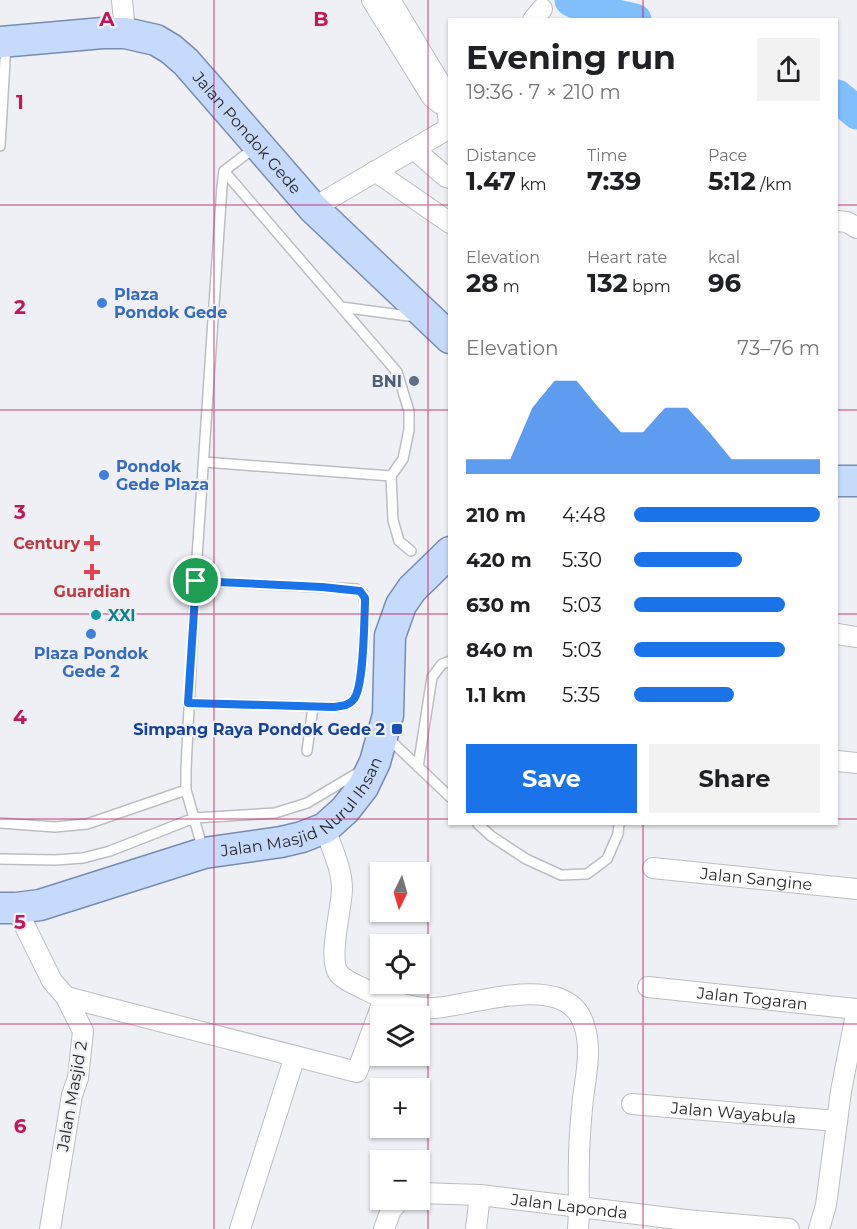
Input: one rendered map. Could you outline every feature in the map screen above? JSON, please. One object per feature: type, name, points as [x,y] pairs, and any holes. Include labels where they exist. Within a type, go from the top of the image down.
[{"type":"main road","name":"Jalan Pondok Gede","points":[[3,41],[124,33],[156,40],[171,49],[186,62],[313,208],[440,329]]},
{"type":"main road","points":[[838,481],[857,481]]},
{"type":"main road","name":"Jalan Masjid Nurul Ihsan","points":[[8,908],[40,905],[167,863],[204,854],[281,842],[325,828],[345,810],[363,787],[375,762],[388,715],[390,636],[393,622],[412,589],[448,554]]},
{"type":"street","points":[[122,0],[124,33]]},
{"type":"street","points":[[372,0],[445,109]]},
{"type":"street","points":[[390,0],[445,109]]},
{"type":"street","points":[[313,208],[414,148],[445,109]]},
{"type":"street","points":[[414,148],[448,178]]},
{"type":"street","points":[[375,171],[448,221]]},
{"type":"street","points":[[838,221],[848,222],[857,228]]},
{"type":"street","points":[[838,634],[857,637]]},
{"type":"street","points":[[838,761],[857,764]]},
{"type":"street","points":[[325,828],[341,878],[342,890],[334,957],[336,970],[343,978],[384,999],[402,1005],[435,1008],[492,998],[536,994],[573,1005],[584,1025],[588,1057],[579,1162],[578,1229]]},
{"type":"street","name":"Jalan Sangine","points":[[653,868],[857,889]]},
{"type":"street","name":"Jalan Masjid 2","points":[[8,908],[52,981],[66,997],[83,1031],[78,1078],[72,1095],[50,1229]]},
{"type":"street","name":"Jalan Togaran","points":[[648,987],[857,1009]]},
{"type":"street","points":[[66,997],[357,1072],[384,999]]},
{"type":"street","points":[[819,1229],[826,1205],[837,1121],[849,1092],[857,1009]]},
{"type":"street","points":[[240,1229],[295,1056]]},
{"type":"street","name":"Jalan Wayabula","points":[[632,1104],[837,1121]]},
{"type":"street","name":"Jalan Laponda","points":[[430,1193],[480,1195],[580,1206],[685,1224],[789,1229]]},
{"type":"street","points":[[476,1229],[480,1195]]},
{"type":"street","points":[[384,1229],[391,1210]]},
{"type":"lane","points":[[0,146],[3,41]]},
{"type":"lane","points":[[204,854],[186,790],[188,703],[224,171],[258,144]]},
{"type":"lane","points":[[224,171],[397,372],[409,411],[409,430],[403,459],[391,476],[394,530],[399,541],[411,551]]},
{"type":"lane","points":[[341,307],[440,329]]},
{"type":"lane","points":[[204,462],[391,476]]},
{"type":"lane","points":[[188,703],[333,707],[347,705],[354,701],[360,684],[365,603],[363,594],[356,590],[196,581]]},
{"type":"lane","points":[[418,767],[432,676],[442,664],[448,662]]},
{"type":"lane","points":[[307,751],[313,707]]},
{"type":"lane","points":[[384,734],[448,795]]},
{"type":"lane","points":[[0,859],[83,858],[110,851],[194,818],[275,813],[307,803],[375,762]]},
{"type":"lane","points":[[0,824],[55,827],[87,824],[186,790]]},
{"type":"lane","points":[[479,825],[491,836],[526,859],[561,875],[587,874],[608,859],[618,834],[619,825]]},
{"type":"waterway","points":[[571,0],[594,11],[626,18]]},
{"type":"waterway","points":[[838,97],[857,113]]},
{"type":"place","name":"Plaza Pondok Gede","points":[[102,303]]},
{"type":"place","name":"BNI","points":[[414,381]]},
{"type":"place","name":"Pondok Gede Plaza","points":[[104,475]]},
{"type":"place","name":"Century","points":[[92,543]]},
{"type":"place","name":"Guardian","points":[[92,572]]},
{"type":"place","name":"XXI","points":[[96,615]]},
{"type":"place","name":"Plaza Pondok Gede 2","points":[[91,634]]},
{"type":"place","name":"Simpang Raya Pondok Gede 2","points":[[397,729]]},
{"type":"route","points":[[196,581],[360,591],[365,598],[365,603],[360,684],[354,701],[347,705],[333,707],[188,703],[196,581]]}]
